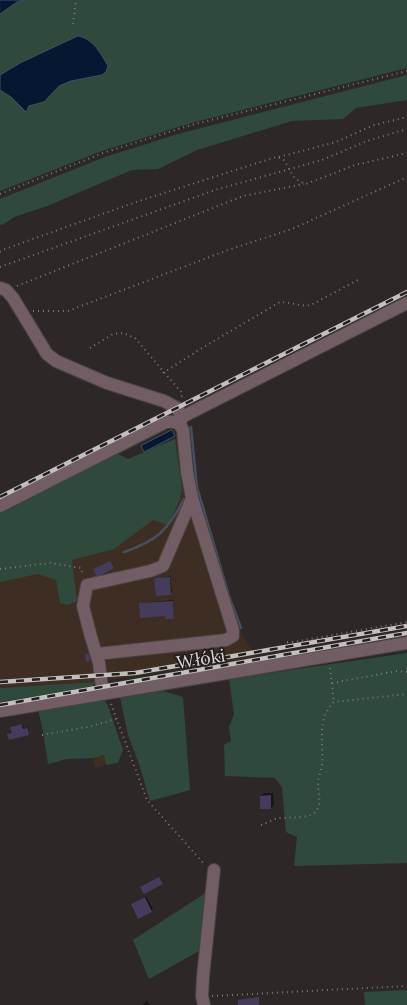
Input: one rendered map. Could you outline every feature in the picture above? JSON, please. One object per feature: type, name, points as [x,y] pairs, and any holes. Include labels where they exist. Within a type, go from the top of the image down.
[{"type":"street","points":[[3,289],[20,310],[47,354],[56,362],[70,369],[164,401],[177,408],[181,420],[192,498],[233,630],[233,636],[226,640],[97,654]]},
{"type":"street","points":[[0,506],[166,422],[181,420],[407,303]]},
{"type":"street","points":[[107,694],[102,687],[102,676],[97,654],[90,637],[83,606],[87,585],[150,571],[163,566],[192,498]]},
{"type":"street","name":"Włóki","points":[[0,711],[407,643]]},
{"type":"street","points":[[203,1000],[208,918],[214,870]]},
{"type":"path","points":[[73,24],[76,0]]},
{"type":"path","points":[[0,194],[103,153],[191,125],[407,71]]},
{"type":"path","points":[[0,252],[5,248],[136,202],[276,158],[336,142],[374,125],[407,117]]},
{"type":"path","points":[[0,267],[215,190],[322,160],[367,141],[407,129]]},
{"type":"path","points":[[3,289],[242,196],[306,184],[355,166],[407,153]]},
{"type":"path","points":[[276,158],[283,159],[290,173],[298,181],[306,184]]},
{"type":"path","points":[[20,310],[68,312],[228,250],[292,229],[407,177]]},
{"type":"path","points":[[163,373],[280,302],[290,302],[303,306],[311,305],[358,280]]},
{"type":"path","points":[[90,348],[113,334],[123,333],[135,338],[181,392],[182,396],[180,398],[164,401]]},
{"type":"path","points":[[0,569],[50,563],[80,568],[87,585]]},
{"type":"path","points":[[287,642],[407,622]]},
{"type":"path","points":[[262,825],[277,818],[308,815],[314,813],[318,808],[320,802],[318,783],[322,765],[322,729],[326,714],[334,702],[330,657]]},
{"type":"path","points":[[332,683],[397,671],[407,672]]},
{"type":"path","points":[[107,694],[147,800],[204,864],[214,870]]},
{"type":"path","points":[[334,702],[407,694]]},
{"type":"path","points":[[42,735],[87,728],[116,719]]},
{"type":"path","points":[[203,1000],[407,986]]},
{"type":"shaded area","points":[[189,433],[195,488],[233,613],[255,657],[95,682],[0,688],[0,555],[182,489],[175,439]]},
{"type":"shaded area","points":[[104,755],[106,765],[95,768],[93,758]]},
{"type":"green space","points":[[0,0],[407,0],[407,68],[191,123],[102,151],[0,191]]},
{"type":"green space","points":[[407,75],[407,100],[356,108],[343,119],[292,121],[197,150],[158,169],[132,170],[47,206],[14,217],[0,225],[0,199],[105,157],[178,134]]},
{"type":"green space","points":[[175,439],[182,489],[180,499],[168,525],[153,520],[114,549],[72,560],[77,601],[68,605],[60,603],[56,580],[38,574],[0,582],[0,512],[118,454],[128,459]]},
{"type":"green space","points":[[407,653],[407,863],[294,866],[297,837],[286,832],[282,787],[275,778],[225,776],[224,745],[231,741],[229,727],[234,714],[229,679]]},
{"type":"green space","points":[[95,682],[93,687],[0,702],[0,688]]},
{"type":"green space","points":[[163,691],[183,697],[190,790],[150,801],[128,735],[120,697]]},
{"type":"green space","points":[[104,700],[108,706],[123,750],[118,763],[106,765],[104,755],[93,758],[67,759],[48,764],[38,709]]},
{"type":"green space","points":[[207,892],[201,950],[149,979],[133,940]]},
{"type":"green space","points":[[407,990],[407,1005],[365,1005],[364,992]]},
{"type":"water","points":[[0,0],[25,0],[17,2],[0,14]]},
{"type":"water","points":[[78,36],[88,40],[96,47],[108,66],[106,72],[102,75],[71,81],[59,86],[44,102],[29,106],[26,112],[11,97],[0,90],[0,75],[20,63]]},
{"type":"water","points":[[172,430],[175,436],[144,452],[141,446]]},
{"type":"building","points":[[110,561],[114,568],[97,577],[93,569]]},
{"type":"building","points":[[170,577],[171,595],[156,596],[154,578]]},
{"type":"building","points":[[173,601],[174,619],[165,619],[165,616],[140,618],[139,603]]},
{"type":"building","points":[[89,653],[90,661],[86,662],[85,654]]},
{"type":"building","points":[[22,724],[23,729],[28,728],[29,735],[9,740],[7,734],[12,733],[10,727]]},
{"type":"building","points":[[271,795],[271,809],[260,809],[260,796]]},
{"type":"building","points":[[159,877],[163,884],[144,894],[140,887]]},
{"type":"building","points":[[145,897],[152,912],[138,919],[131,904]]},
{"type":"building","points":[[259,997],[259,1005],[238,1005],[238,1000]]},
{"type":"waterway","points":[[191,427],[197,487],[229,596],[241,628]]},
{"type":"waterway","points":[[124,552],[153,539],[160,533],[173,519],[184,499]]},
{"type":"railway","points":[[0,497],[407,292]]},
{"type":"railway","points":[[0,682],[135,673],[407,626]]},
{"type":"railway","points":[[0,705],[407,633]]}]
